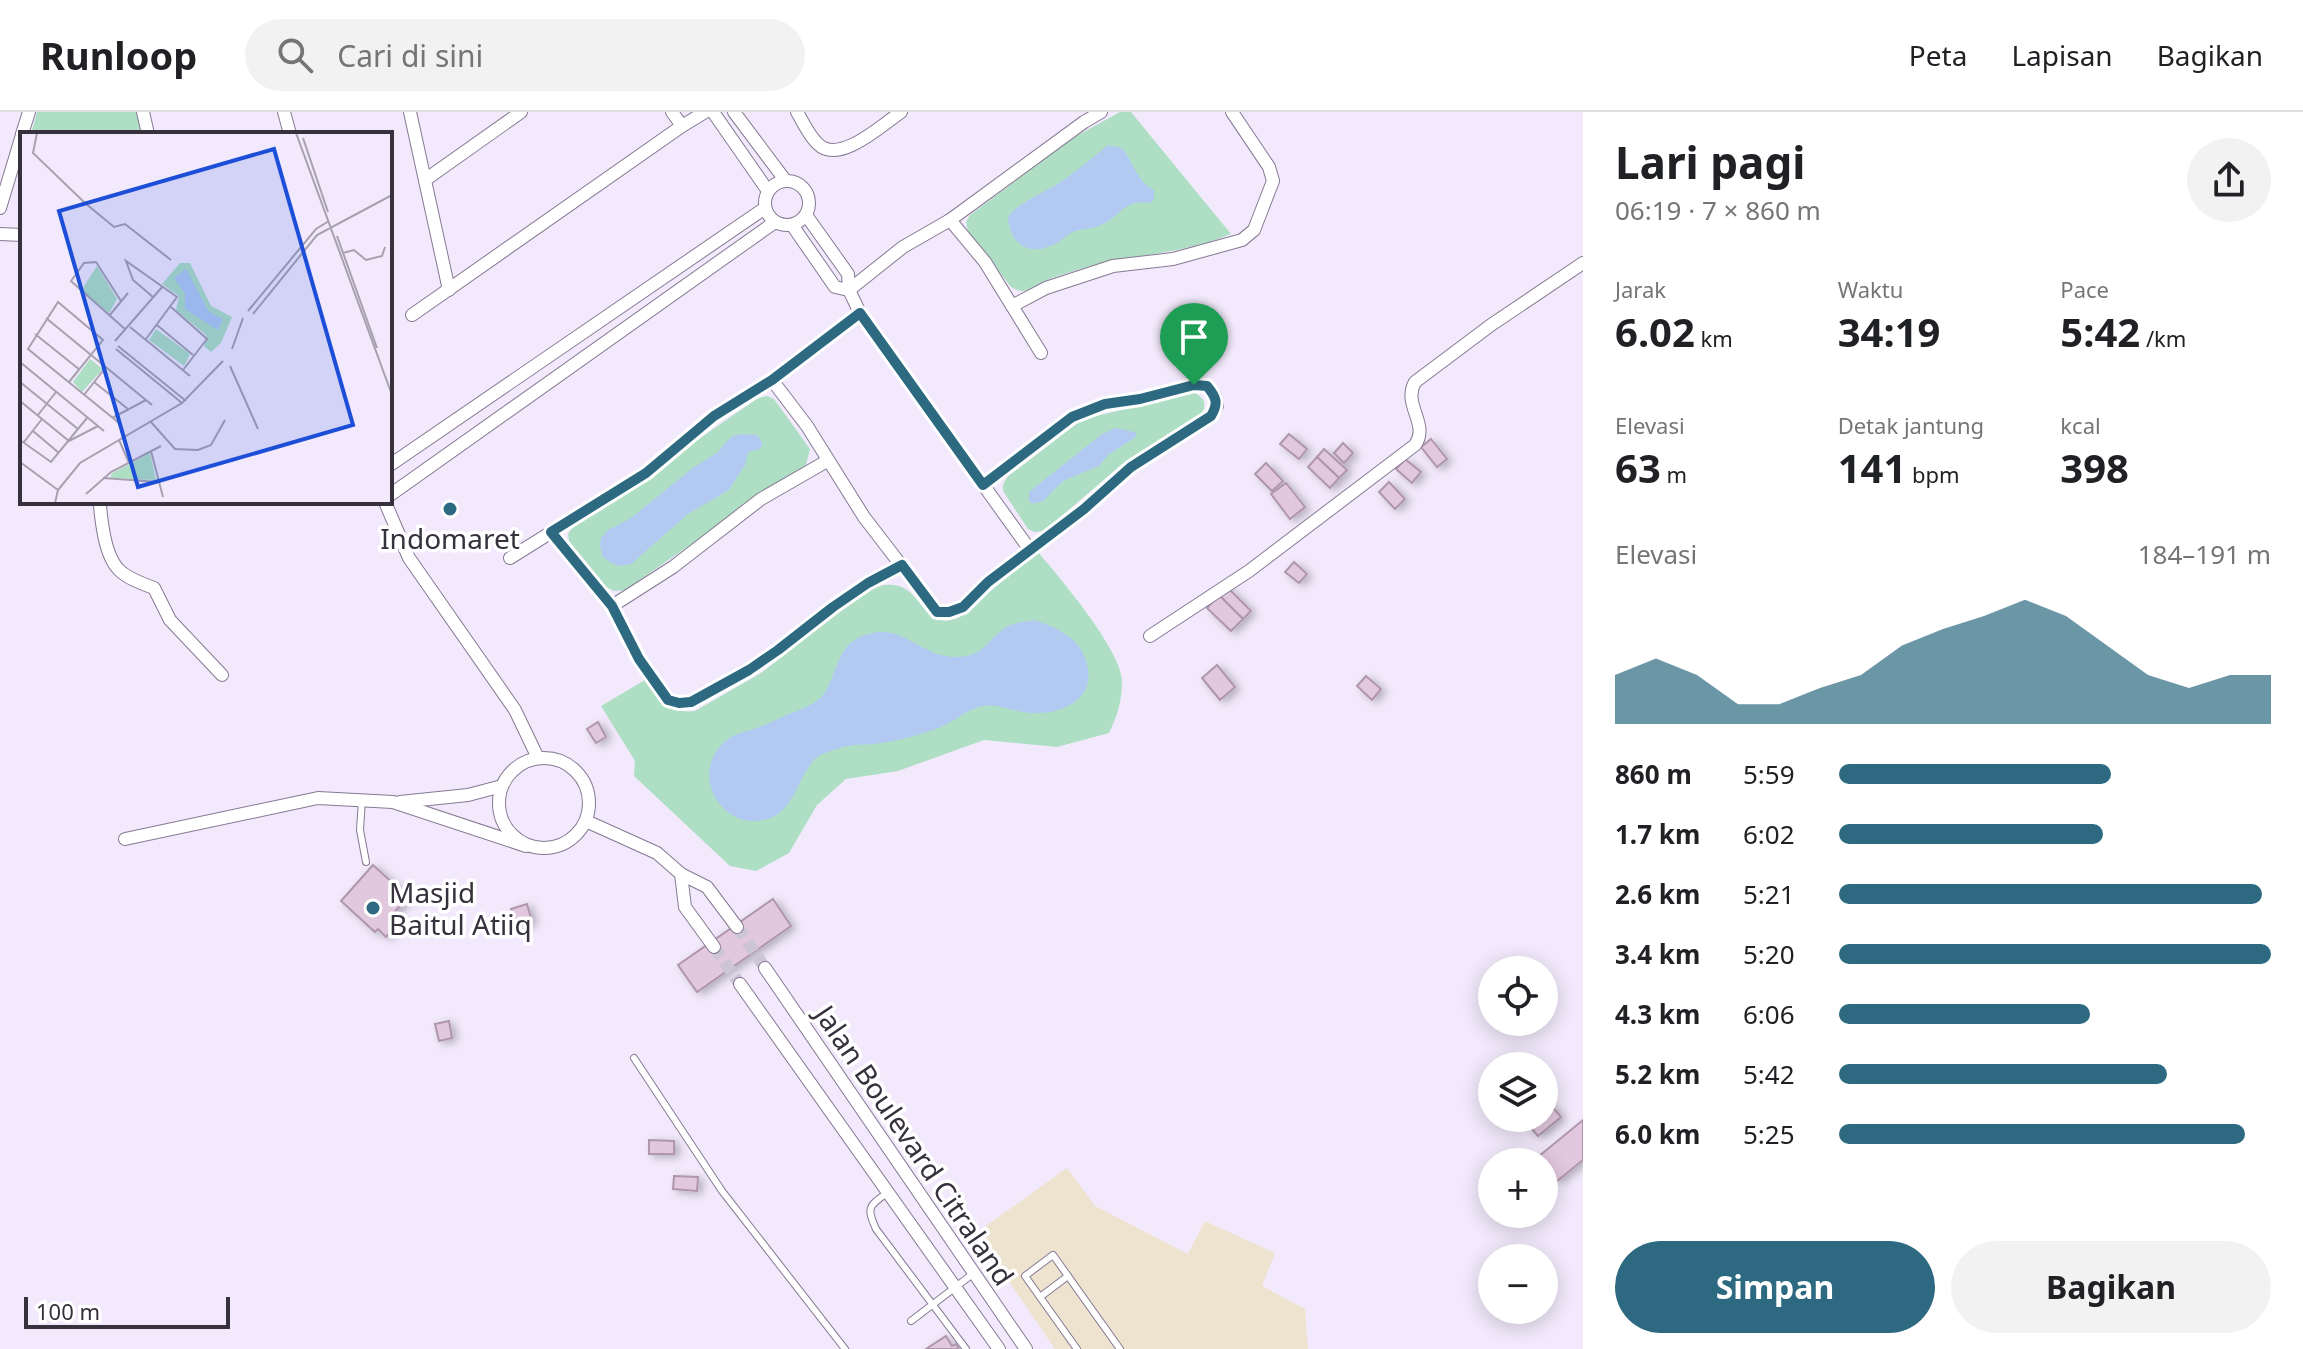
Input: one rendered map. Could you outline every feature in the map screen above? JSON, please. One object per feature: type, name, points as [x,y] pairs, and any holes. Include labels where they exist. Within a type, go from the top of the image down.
[{"type":"street","points":[[23,132],[29,112]]},
{"type":"street","points":[[143,112],[148,132]]},
{"type":"street","points":[[284,112],[289,132]]},
{"type":"street","points":[[410,112],[449,290]]},
{"type":"street","points":[[425,180],[521,112]]},
{"type":"street","points":[[672,112],[682,126]]},
{"type":"street","points":[[412,315],[705,112]]},
{"type":"street","points":[[713,112],[768,191]]},
{"type":"street","points":[[734,112],[785,180]]},
{"type":"street","points":[[797,112],[819,146],[832,151],[845,150],[901,112]]},
{"type":"street","points":[[849,290],[903,247],[950,220],[1101,112]]},
{"type":"street","points":[[1012,306],[1046,288],[1113,266],[1173,259],[1242,240],[1254,230],[1273,181],[1269,167],[1232,112]]},
{"type":"street","points":[[0,208],[20,141]]},
{"type":"street","points":[[785,180],[797,182],[806,191],[810,203],[806,215],[792,225],[775,222],[765,208],[768,191],[775,183],[785,180]]},
{"type":"street","points":[[392,464],[765,208]]},
{"type":"street","points":[[806,215],[848,274],[849,290],[860,313],[1030,550]]},
{"type":"street","points":[[950,220],[985,262],[1041,353]]},
{"type":"street","points":[[392,494],[775,222]]},
{"type":"street","points":[[792,225],[835,287],[849,290]]},
{"type":"street","points":[[0,234],[20,235]]},
{"type":"street","points":[[1150,636],[1249,571],[1415,445],[1420,432],[1410,396],[1415,382],[1491,325],[1583,263]]},
{"type":"street","points":[[510,558],[646,473],[714,416],[772,380],[860,313]]},
{"type":"street","points":[[772,380],[807,426],[864,517],[937,612],[963,607],[988,582],[1084,509],[1131,467],[1211,416],[1217,406],[1215,396],[1207,386],[1194,385],[1140,399],[1105,404],[1072,417],[983,485]]},
{"type":"street","points":[[457,418],[471,438]]},
{"type":"street","points":[[612,606],[673,567],[761,499],[827,461]]},
{"type":"street","points":[[100,504],[111,563],[134,581],[154,588],[170,620],[222,675]]},
{"type":"street","points":[[386,504],[409,558],[515,710],[538,758]]},
{"type":"street","points":[[551,532],[612,606],[639,659],[668,700],[679,703],[691,702],[749,670],[833,607],[902,565]]},
{"type":"street","points":[[393,802],[526,846],[549,849],[571,840],[586,821],[589,798],[580,776],[561,761],[538,758],[516,767],[502,786],[499,809],[507,831],[526,846]]},
{"type":"street","points":[[125,839],[318,798],[393,802],[468,795],[502,786]]},
{"type":"street","points":[[586,821],[657,853],[681,874],[707,887],[737,927]]},
{"type":"street","points":[[681,874],[685,907],[714,947]]},
{"type":"street","name":"Jalan Boulevard Citraland","points":[[765,968],[1026,1349]]},
{"type":"street","name":"Jalan Boulevard Citraland","points":[[740,984],[999,1349]]},
{"type":"lane","points":[[362,799],[360,830],[366,862]]},
{"type":"lane","points":[[634,1058],[722,1191],[845,1349]]},
{"type":"lane","points":[[887,1193],[872,1204],[869,1214],[876,1229],[966,1349]]},
{"type":"lane","points":[[1077,1349],[1025,1276],[1053,1255],[1120,1349]]},
{"type":"lane","points":[[911,1321],[974,1273]]},
{"type":"lane","points":[[1040,1297],[1068,1276]]},
{"type":"shaded area","points":[[1067,1168],[1095,1206],[1188,1254],[1205,1221],[1275,1253],[1262,1286],[1305,1309],[1308,1349],[1055,1349],[976,1233]]},
{"type":"green space","points":[[37,112],[136,112],[141,132],[32,132]]},
{"type":"green space","points":[[1120,112],[1131,112],[1231,234],[1194,246],[1080,269],[1025,291],[1011,287],[968,232],[966,222],[970,215],[1071,139]]},
{"type":"green space","points":[[1195,393],[1204,403],[1200,416],[1120,466],[1044,531],[1028,529],[1003,491],[1007,477],[1083,419]]},
{"type":"green space","points":[[767,396],[774,399],[810,449],[806,465],[625,590],[614,591],[606,587],[569,541],[568,534],[573,526],[758,398]]},
{"type":"green space","points":[[1038,552],[1087,613],[1119,666],[1121,694],[1109,733],[1057,747],[984,740],[898,771],[846,779],[817,805],[789,853],[756,871],[730,866],[634,776],[635,761],[601,706],[645,680],[672,708],[695,711],[761,673],[868,590],[887,585],[900,587],[934,617],[944,621],[958,618]]},
{"type":"water","points":[[1108,145],[1122,148],[1140,177],[1154,190],[1154,200],[1129,205],[1101,225],[1073,232],[1046,248],[1029,249],[1022,246],[1013,235],[1008,217]]},
{"type":"water","points":[[1116,428],[1135,432],[1137,436],[1108,455],[1099,466],[1063,481],[1043,501],[1032,504],[1029,492],[1102,434]]},
{"type":"water","points":[[757,435],[763,444],[760,449],[748,452],[745,465],[729,490],[688,514],[631,564],[613,564],[603,557],[601,538],[608,530],[631,518],[694,467],[717,453],[731,437]]},
{"type":"water","points":[[1034,620],[1071,638],[1085,658],[1088,683],[1076,701],[1067,707],[1030,713],[982,706],[939,728],[919,734],[827,752],[812,762],[781,812],[763,820],[748,821],[735,816],[723,808],[715,797],[709,771],[713,757],[722,744],[733,736],[815,702],[824,694],[846,649],[858,638],[886,632],[942,655],[965,656],[978,652],[1008,626]]},
{"type":"building","points":[[1289,434],[1307,449],[1299,459],[1280,444]]},
{"type":"building","points":[[1431,439],[1447,459],[1437,467],[1421,447]]},
{"type":"building","points":[[1343,443],[1353,453],[1344,463],[1334,453]]},
{"type":"building","points":[[1324,449],[1347,470],[1339,478],[1317,457]]},
{"type":"building","points":[[1317,457],[1339,478],[1330,488],[1308,467]]},
{"type":"building","points":[[1405,459],[1421,472],[1412,483],[1396,469]]},
{"type":"building","points":[[1266,463],[1283,481],[1272,491],[1255,474]]},
{"type":"building","points":[[1389,482],[1405,499],[1395,509],[1379,492]]},
{"type":"building","points":[[1286,483],[1305,507],[1290,519],[1271,494]]},
{"type":"building","points":[[1294,562],[1307,574],[1299,583],[1285,572]]},
{"type":"building","points":[[1227,587],[1251,611],[1243,619],[1219,595]]},
{"type":"building","points":[[1219,595],[1243,619],[1231,631],[1207,608]]},
{"type":"building","points":[[1217,665],[1235,687],[1220,700],[1202,678]]},
{"type":"building","points":[[1366,676],[1381,689],[1372,700],[1357,686]]},
{"type":"building","points":[[598,722],[606,737],[596,743],[587,729]]},
{"type":"building","name":"Masjid Baitul Atiiq","points":[[373,865],[408,897],[392,915],[400,922],[386,937],[378,929],[375,932],[341,901]]},
{"type":"building","points":[[773,899],[791,926],[697,992],[678,965]]},
{"type":"building","points":[[527,904],[532,922],[517,927],[511,909]]},
{"type":"building","points":[[449,1021],[452,1038],[439,1041],[435,1024]]},
{"type":"building","points":[[1583,1120],[1583,1160],[1558,1180],[1558,1148],[1549,1148]]},
{"type":"building","points":[[649,1140],[674,1141],[674,1154],[649,1154]]},
{"type":"building","points":[[674,1176],[698,1177],[697,1191],[673,1189]]},
{"type":"building","points":[[946,1336],[952,1346],[956,1344],[959,1349],[926,1349]]},
{"type":"tunnel","points":[[737,927],[765,968]]},
{"type":"tunnel","points":[[714,947],[740,984]]},
{"type":"place","name":"Indomaret","points":[[450,509]]},
{"type":"place","name":"Masjid Baitul Atiiq","points":[[373,908]]},
{"type":"route","points":[[860,313],[983,485],[1072,417],[1105,404],[1140,399],[1194,385],[1207,386],[1215,396],[1217,406],[1211,416],[1131,467],[1084,509],[988,582],[963,607],[937,612],[902,565],[833,607],[749,670],[691,702],[668,700],[639,659],[612,606],[551,532],[646,473],[714,416],[772,380],[860,313]]}]
